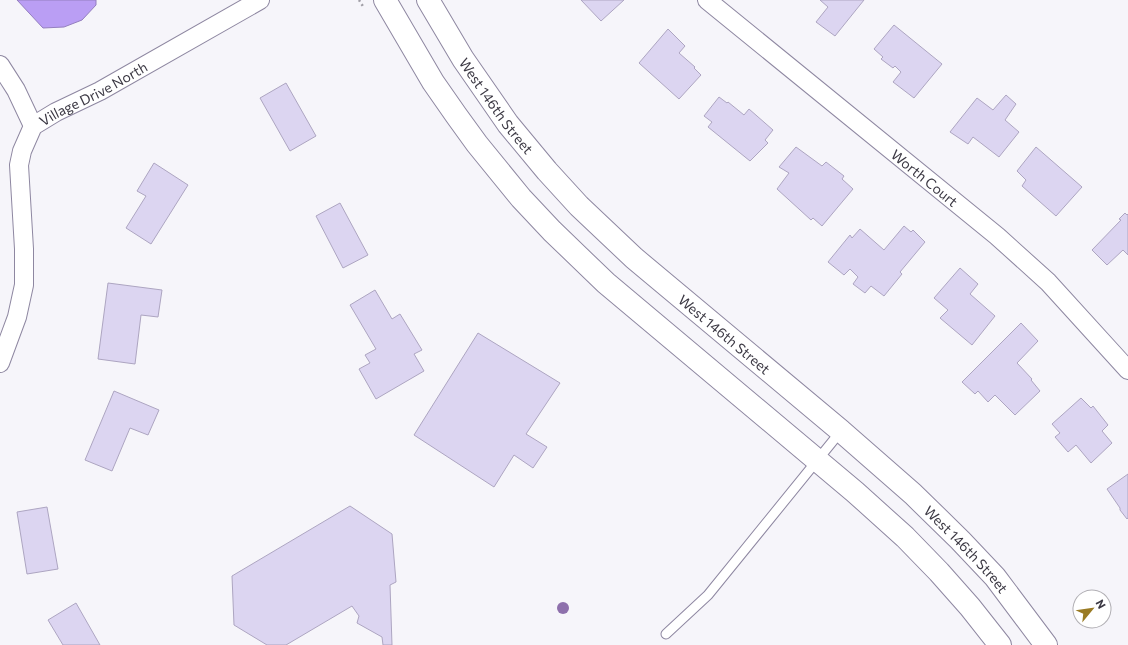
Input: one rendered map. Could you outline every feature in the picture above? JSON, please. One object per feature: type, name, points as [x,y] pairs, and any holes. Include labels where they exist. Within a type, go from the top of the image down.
[{"type":"main road","points":[[385,0],[433,82],[456,115],[477,144],[521,198],[552,231],[606,283],[817,460],[905,537],[964,601],[1000,645]]},
{"type":"main road","name":"West 146th Street","points":[[428,0],[463,59],[504,119],[547,172],[579,206],[634,258],[841,431],[913,494],[995,577],[1046,645]]},
{"type":"street","name":"Village Drive North","points":[[0,363],[17,317],[24,285],[24,249],[19,165],[22,151],[33,126],[56,112],[100,91],[260,0]]},
{"type":"street","name":"Worth Court","points":[[707,0],[997,236],[1048,282],[1128,370]]},
{"type":"street","points":[[0,65],[16,90],[33,126]]},
{"type":"lane","points":[[666,634],[708,595],[841,431]]},
{"type":"shaded area","points":[[17,0],[96,0],[96,5],[82,20],[64,27],[43,28]]},
{"type":"building","points":[[581,0],[624,0],[601,21]]},
{"type":"building","points":[[820,0],[864,0],[835,36],[816,22],[828,7]]},
{"type":"building","points":[[894,25],[942,64],[914,98],[893,82],[901,72],[895,66],[893,68],[881,59],[883,57],[874,49]]},
{"type":"building","points":[[668,29],[685,46],[679,53],[695,67],[694,68],[701,75],[679,99],[639,63]]},
{"type":"building","points":[[286,83],[316,136],[290,151],[260,98]]},
{"type":"building","points":[[1006,95],[1016,104],[1005,120],[1019,132],[999,157],[973,137],[968,144],[950,132],[977,98],[993,110]]},
{"type":"building","points":[[719,97],[727,103],[728,102],[744,115],[749,109],[773,130],[765,140],[768,143],[750,161],[708,127],[712,122],[704,116]]},
{"type":"building","points":[[796,147],[822,166],[826,162],[844,176],[842,179],[853,189],[822,226],[813,218],[811,220],[777,189],[789,173],[779,167]]},
{"type":"building","points":[[1036,147],[1082,187],[1056,216],[1022,186],[1026,180],[1017,171]]},
{"type":"building","points":[[154,163],[188,185],[151,244],[126,228],[146,196],[137,191]]},
{"type":"building","points":[[340,203],[368,255],[343,268],[316,216]]},
{"type":"building","points":[[1125,213],[1127,215],[1128,214],[1128,255],[1123,250],[1107,265],[1092,250],[1121,220],[1119,219]]},
{"type":"building","points":[[904,226],[911,232],[913,230],[925,242],[900,272],[902,274],[884,296],[871,286],[865,293],[853,284],[858,277],[850,269],[844,275],[828,262],[850,235],[852,238],[860,229],[884,250]]},
{"type":"building","points":[[960,268],[978,284],[970,294],[995,316],[972,345],[940,318],[948,310],[934,298]]},
{"type":"building","points":[[108,283],[162,290],[158,317],[141,315],[135,364],[98,359]]},
{"type":"building","points":[[375,290],[392,319],[400,314],[422,350],[414,354],[424,371],[376,399],[359,369],[370,363],[365,355],[376,349],[350,305]]},
{"type":"building","points":[[1021,323],[1038,341],[1017,363],[1032,379],[1031,380],[1040,391],[1015,415],[995,395],[988,402],[978,391],[975,394],[962,382]]},
{"type":"building","points":[[478,333],[560,383],[526,434],[547,447],[533,468],[514,455],[494,487],[414,435]]},
{"type":"building","points":[[114,391],[159,410],[148,435],[130,428],[112,471],[85,460]]},
{"type":"building","points":[[1081,398],[1091,408],[1093,406],[1108,425],[1102,431],[1112,443],[1091,463],[1076,445],[1068,452],[1055,437],[1060,433],[1052,424]]},
{"type":"building","points":[[1128,474],[1128,518],[1127,519],[1107,489]]},
{"type":"building","points":[[350,506],[392,534],[396,582],[390,585],[392,645],[383,645],[382,637],[357,623],[359,616],[352,606],[286,645],[267,645],[234,625],[232,576]]},
{"type":"building","points":[[47,507],[58,569],[27,574],[17,512]]},
{"type":"building","points":[[76,603],[100,645],[63,645],[48,620]]}]
